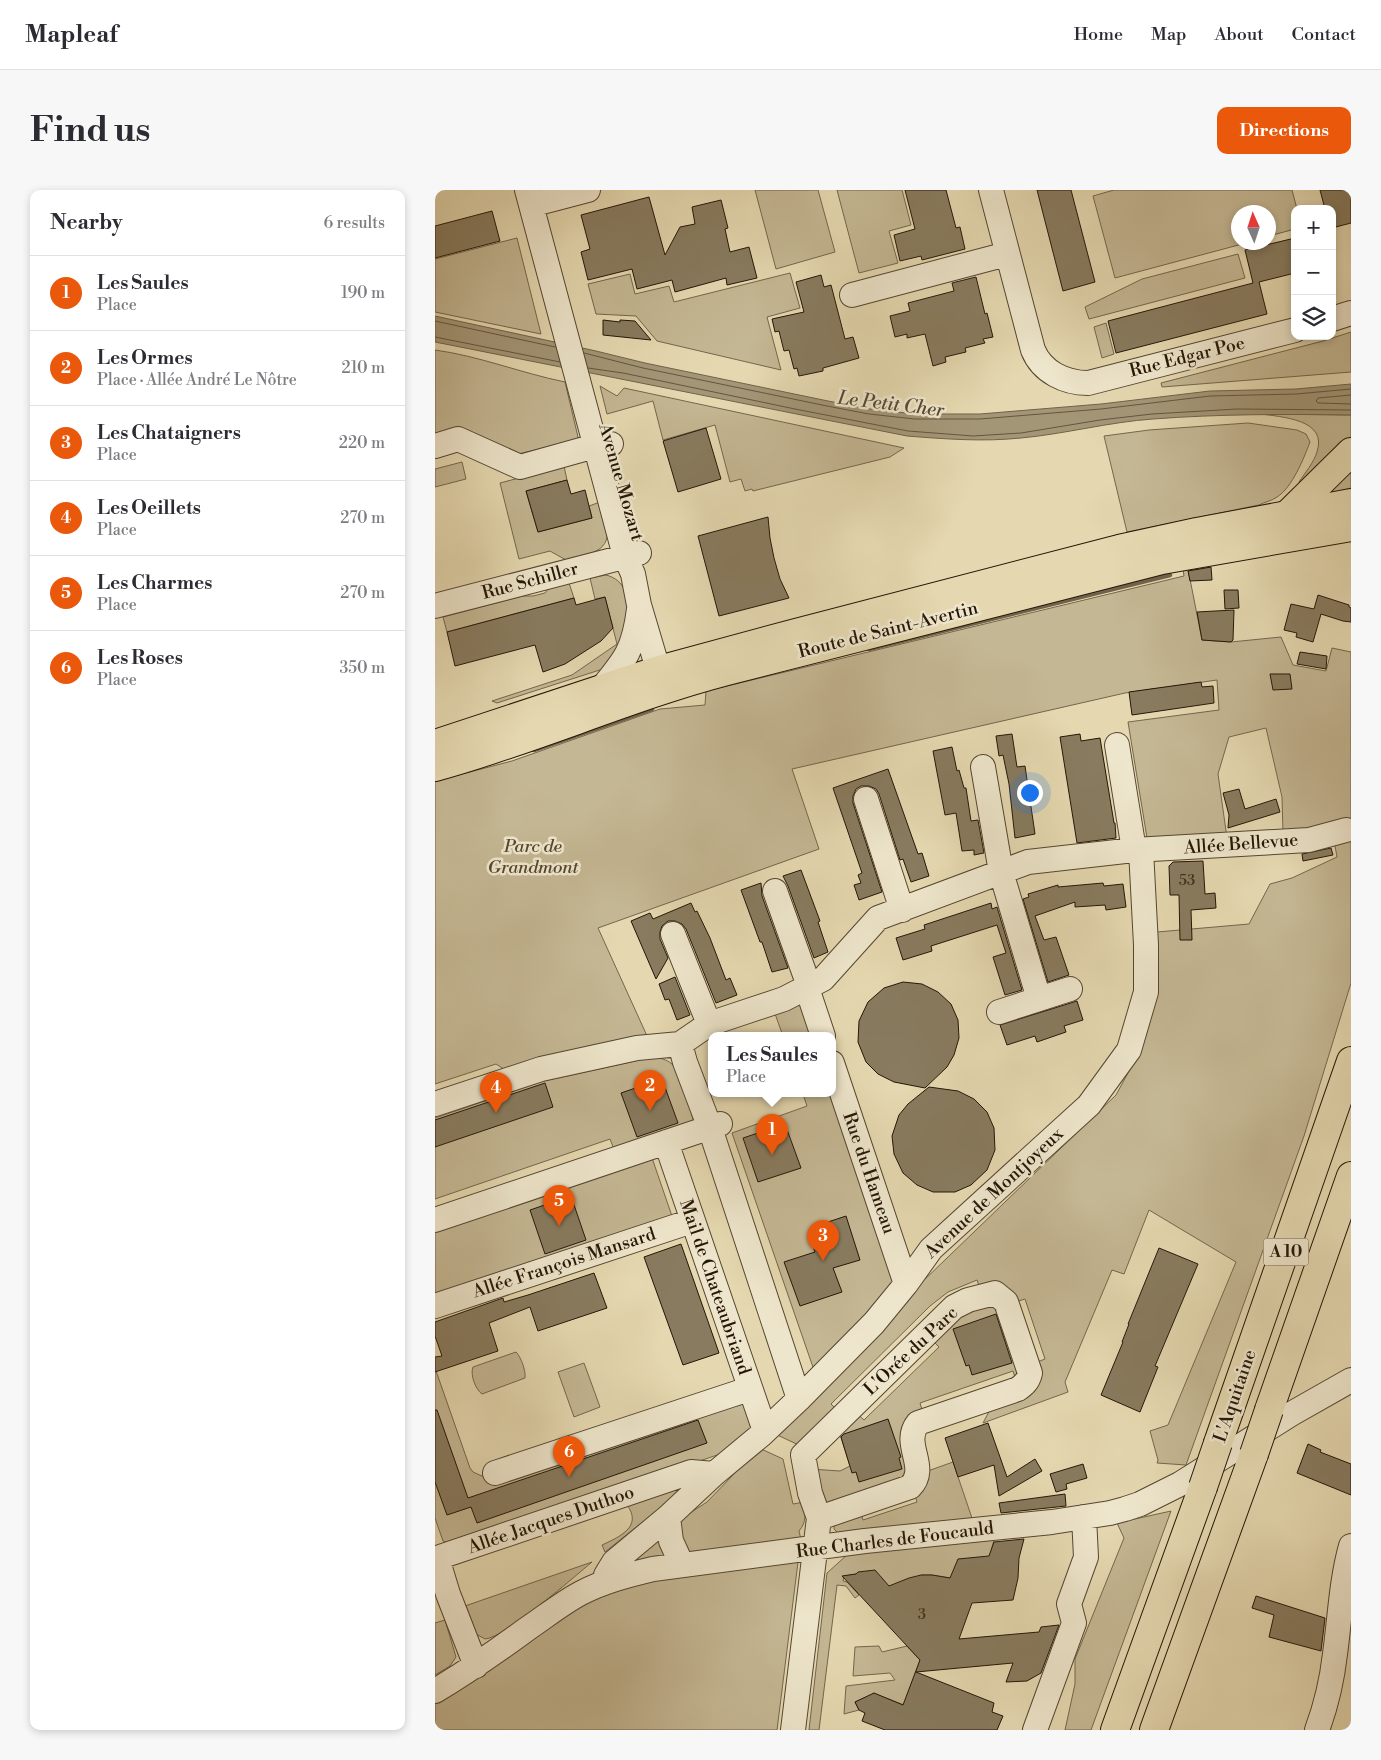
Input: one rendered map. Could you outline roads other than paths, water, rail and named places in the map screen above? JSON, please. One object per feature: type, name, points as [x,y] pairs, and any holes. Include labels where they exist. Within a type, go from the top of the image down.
[{"type":"main road","points":[[1286,516],[1351,452]]},
{"type":"main road","name":"Route de Saint-Avertin","points":[[435,744],[601,689],[668,674],[1117,550],[1197,532],[1351,503]]},
{"type":"main road","name":"Route de Saint-Avertin","points":[[435,767],[527,738],[668,674],[727,671],[1163,560],[1351,527]]},
{"type":"main road","name":"L'Aquitaine","points":[[1115,1730],[1191,1485],[1219,1443],[1351,1061]]},
{"type":"main road","name":"L'Aquitaine","points":[[1154,1730],[1254,1454],[1351,1176]]},
{"type":"street","points":[[536,197],[588,190]]},
{"type":"street","points":[[852,295],[1007,254],[991,190]]},
{"type":"street","name":"Avenue Mozart","points":[[536,197],[633,554],[668,674]]},
{"type":"street","name":"Rue Edgar Poe","points":[[1007,254],[1035,356],[1049,371],[1061,378],[1079,383],[1291,331]]},
{"type":"street","points":[[1336,318],[1351,313]]},
{"type":"street","points":[[435,446],[458,440],[520,467],[603,445]]},
{"type":"street","name":"Avenue Mozart","points":[[633,554],[633,574],[639,605],[668,674]]},
{"type":"street","name":"Rue Schiller","points":[[435,606],[633,554]]},
{"type":"street","name":"Avenue Mozart","points":[[601,689],[625,659],[631,646],[636,634],[639,605]]},
{"type":"street","points":[[1117,745],[1138,850]]},
{"type":"street","points":[[983,767],[1001,872],[1039,999]]},
{"type":"street","points":[[866,799],[902,910]]},
{"type":"street","name":"Allée Bellevue","points":[[681,1044],[709,1024],[784,999],[823,979],[878,918],[1028,862],[1138,850],[1309,840],[1346,830]]},
{"type":"street","name":"Avenue de Montjoyeux","points":[[607,1582],[606,1575],[614,1562],[668,1517],[799,1399],[874,1322],[906,1284],[931,1249],[1089,1105],[1129,1050],[1146,992],[1147,945],[1138,850]]},
{"type":"street","points":[[775,891],[822,1032]]},
{"type":"street","points":[[673,934],[709,1024]]},
{"type":"street","points":[[999,1012],[1070,989]]},
{"type":"street","points":[[435,1104],[541,1069],[637,1048],[681,1044],[685,1062],[715,1126],[799,1399]]},
{"type":"street","name":"Rue du Hameau","points":[[836,1075],[906,1284]]},
{"type":"street","points":[[435,1220],[715,1126]]},
{"type":"street","name":"Mail de Chateaubriand","points":[[667,1142],[692,1221],[765,1431]]},
{"type":"street","name":"Allée François Mansard","points":[[435,1306],[692,1221]]},
{"type":"street","name":"L'Orée du Parc","points":[[793,1730],[819,1518],[810,1493],[803,1455],[955,1307],[968,1300],[995,1293],[1006,1302],[1029,1373],[1028,1380],[1024,1385],[1019,1389],[918,1423],[912,1438],[918,1473],[916,1481],[910,1487],[819,1518]]},
{"type":"street","name":"Rue Charles de Foucauld","points":[[607,1582],[653,1569],[865,1541],[1051,1522],[1125,1510],[1191,1485],[1291,1414],[1351,1380]]},
{"type":"street","points":[[495,1473],[749,1389]]},
{"type":"street","name":"Allée Jacques Duthoo","points":[[476,1666],[442,1596],[436,1555],[691,1472],[714,1474]]},
{"type":"street","points":[[668,1517],[671,1541],[682,1565]]},
{"type":"street","points":[[1035,1730],[1074,1623],[1069,1604],[1086,1558],[1084,1517]]},
{"type":"street","points":[[1317,1730],[1331,1681],[1342,1590],[1351,1546]]},
{"type":"street","points":[[435,1691],[476,1666],[561,1604],[580,1593],[607,1582]]},
{"type":"water","name":"Le Petit Cher","points":[[435,316],[645,363],[828,401],[870,409],[915,414],[980,414],[1101,404],[1210,391],[1296,389],[1351,384],[1351,415],[1252,415],[1153,419],[1037,436],[993,440],[907,436],[435,342]]},
{"type":"waterway","points":[[869,649],[1170,575]]},
{"type":"waterway","points":[[534,750],[652,709]]},
{"type":"place","name":"Les Ormes","points":[[650,1111]]},
{"type":"place","name":"Les Oeillets","points":[[496,1113]]},
{"type":"place","name":"Les Saules","points":[[772,1155]]},
{"type":"place","name":"Les Charmes","points":[[559,1226]]},
{"type":"place","name":"Les Chataigners","points":[[823,1261]]},
{"type":"place","name":"Les Roses","points":[[569,1477]]},
{"type":"park label","name":"Parc de Grandmont","points":[[533,856]]}]
